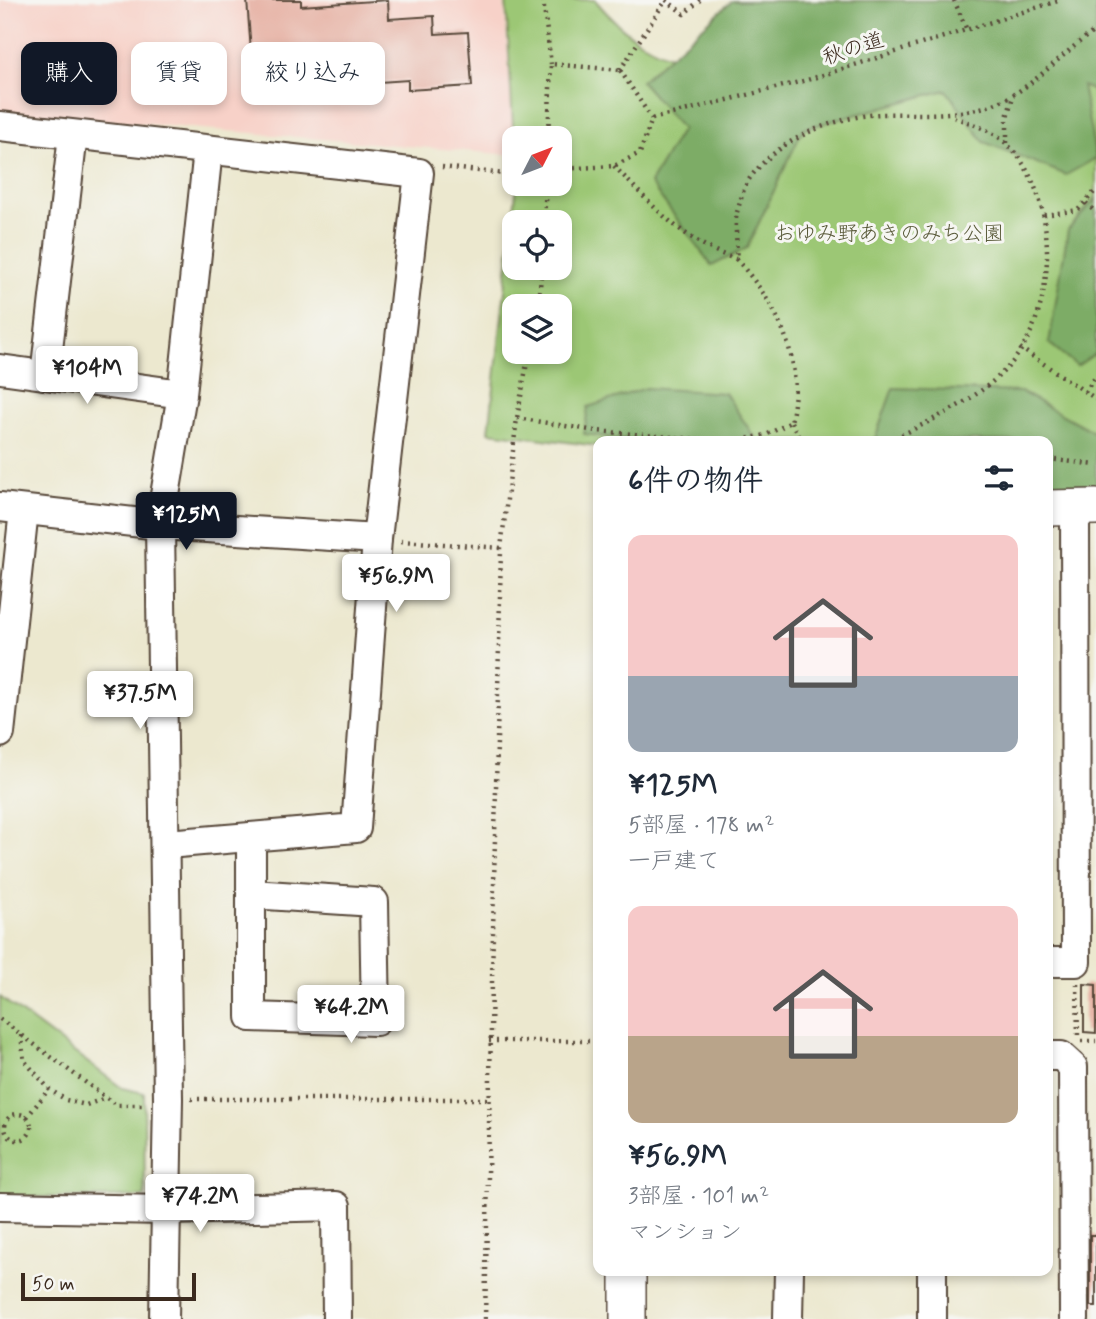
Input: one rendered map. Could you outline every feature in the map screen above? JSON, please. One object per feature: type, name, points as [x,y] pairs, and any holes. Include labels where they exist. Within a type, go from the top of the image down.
[{"type":"street","points":[[0,127],[419,173],[377,539],[356,828],[167,844]]},
{"type":"street","points":[[45,375],[73,135]]},
{"type":"street","points":[[164,1319],[168,1099],[167,844],[160,525],[182,394],[208,150]]},
{"type":"street","points":[[0,369],[182,394]]},
{"type":"street","points":[[1053,962],[1076,962],[1073,508]]},
{"type":"street","points":[[0,733],[12,509],[160,525],[377,539]]},
{"type":"street","points":[[251,837],[251,894],[251,1017],[376,1021],[374,902],[251,894]]},
{"type":"street","points":[[1053,1056],[1061,1056],[1073,1067],[1074,1319]]},
{"type":"street","points":[[0,1207],[167,1210],[336,1206],[337,1319]]},
{"type":"street","points":[[628,1276],[628,1319]]},
{"type":"street","points":[[788,1319],[789,1276]]},
{"type":"street","points":[[932,1276],[932,1319]]},
{"type":"path","points":[[543,0],[551,64],[548,126]]},
{"type":"path","points":[[620,70],[666,0],[684,14],[700,0]]},
{"type":"path","points":[[954,0],[966,28]]},
{"type":"path","name":"秋の道","points":[[652,119],[807,80],[1060,0]]},
{"type":"path","points":[[949,115],[1014,96],[1096,30]]},
{"type":"path","points":[[551,64],[620,70]]},
{"type":"path","points":[[572,168],[614,166],[640,153],[652,119],[620,70]]},
{"type":"path","points":[[1007,144],[1007,117],[1014,96]]},
{"type":"path","points":[[736,259],[736,215],[747,182],[771,158],[800,136],[848,118],[881,114],[949,115],[980,125],[1007,144],[1030,176],[1044,215],[1046,271],[1042,304],[1008,367],[981,391],[898,436]]},
{"type":"path","points":[[419,173],[425,166],[502,174]]},
{"type":"path","points":[[614,166],[675,228],[715,253],[736,259],[768,299],[783,326],[794,364],[795,401],[791,422],[799,436]]},
{"type":"path","points":[[1044,215],[1078,210],[1096,191]]},
{"type":"path","points":[[1086,203],[1096,213]]},
{"type":"path","points":[[1020,348],[1096,399]]},
{"type":"path","points":[[485,1319],[501,548],[517,418],[527,364]]},
{"type":"path","points":[[1085,392],[1096,376]]},
{"type":"path","points":[[517,418],[596,431],[650,436]]},
{"type":"path","points":[[761,436],[791,422]]},
{"type":"path","points":[[1053,460],[1096,465]]},
{"type":"path","points":[[377,539],[501,548]]},
{"type":"path","points":[[1076,962],[1078,1041]]},
{"type":"path","points":[[0,1019],[116,1105],[142,1106],[168,1099],[488,1099]]},
{"type":"path","points":[[21,1034],[24,1060],[49,1089],[66,1100],[86,1105],[106,1098]]},
{"type":"path","points":[[489,1041],[593,1041]]},
{"type":"path","points":[[27,1117],[49,1089]]},
{"type":"path","points":[[20,1114],[27,1117],[31,1130],[27,1136],[16,1140],[10,1138],[6,1132],[8,1119],[20,1114]]},
{"type":"shaded area","points":[[0,0],[504,0],[512,126],[502,126],[502,154],[0,112]]},
{"type":"green space","name":"おゆみ野あきのみち公園","points":[[506,0],[595,0],[618,24],[641,42],[667,55],[699,65],[1096,0],[1096,492],[1053,493],[1053,436],[593,436],[593,445],[489,432],[502,317],[502,364],[572,364],[572,294],[505,294],[506,280],[572,280],[572,210],[514,210],[516,196],[572,196],[572,126],[513,126]]},
{"type":"green space","points":[[1096,0],[1096,92],[1082,86],[1096,158],[1066,175],[984,142],[946,90],[803,129],[747,248],[712,266],[650,183],[682,129],[641,81],[732,1]]},
{"type":"green space","points":[[1096,198],[1096,353],[1077,366],[1049,343],[1068,230]]},
{"type":"green space","points":[[646,388],[725,393],[754,436],[584,434],[588,407]]},
{"type":"green space","points":[[893,388],[1021,392],[1096,433],[1096,485],[1053,487],[1053,436],[876,436]]},
{"type":"green space","points":[[0,997],[122,1088],[144,1093],[145,1197],[0,1197]]},
{"type":"building","points":[[247,0],[301,0],[301,6],[388,0],[389,19],[434,16],[435,34],[468,32],[472,86],[408,90],[408,80],[385,82],[385,42],[250,42]]},
{"type":"building","points":[[1084,984],[1096,985],[1096,1033],[1084,1032]]},
{"type":"building","points":[[1090,1235],[1096,1235],[1096,1306],[1090,1306]]}]
